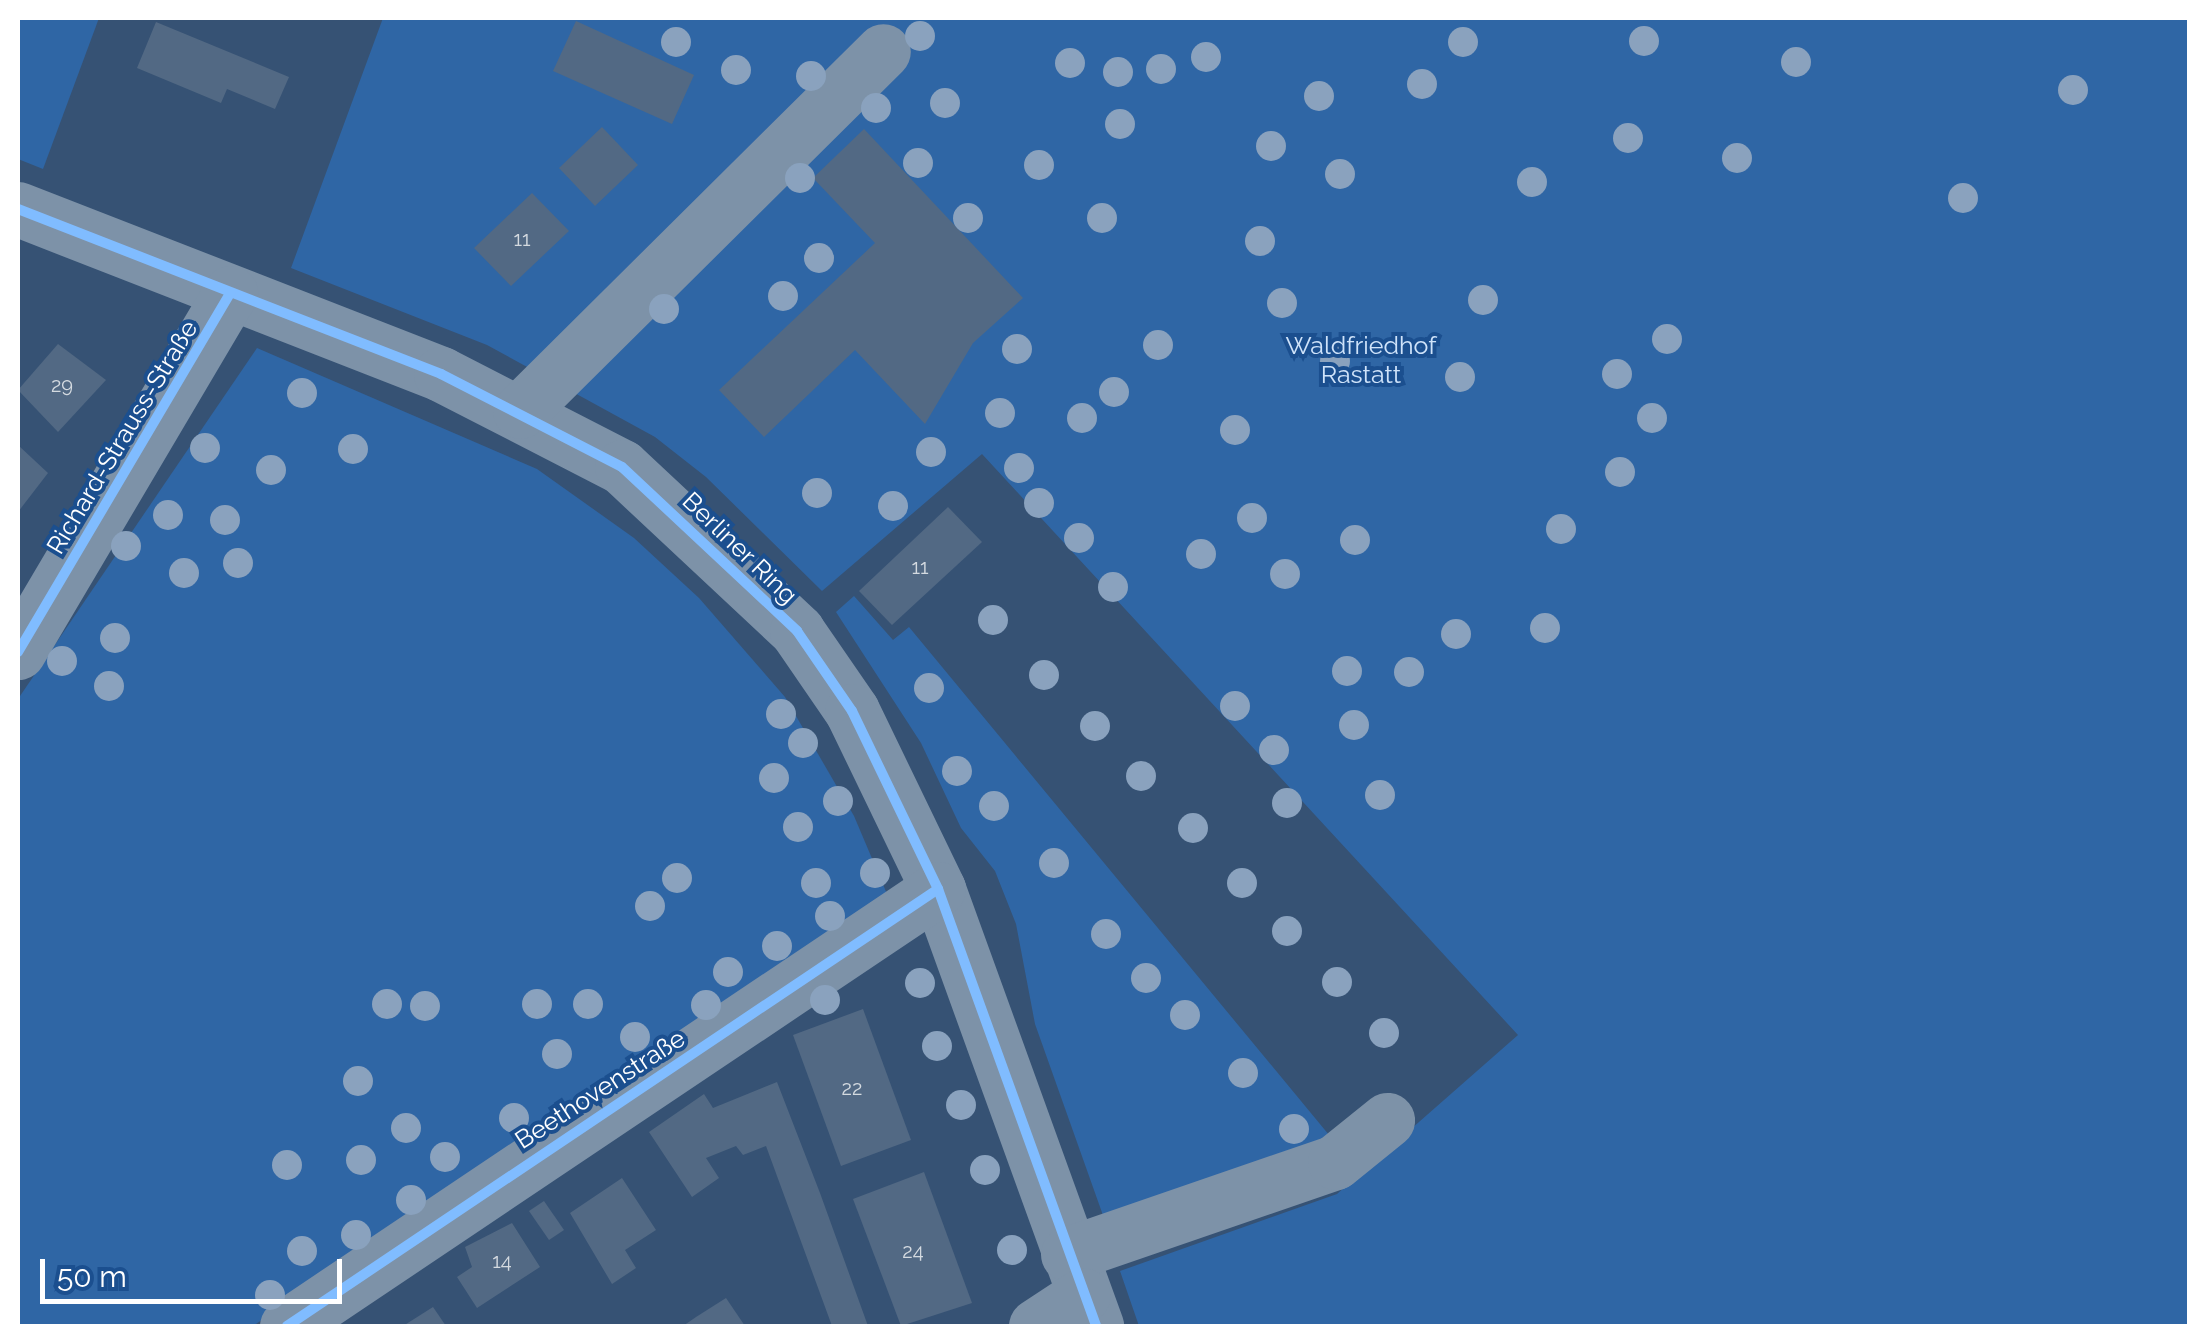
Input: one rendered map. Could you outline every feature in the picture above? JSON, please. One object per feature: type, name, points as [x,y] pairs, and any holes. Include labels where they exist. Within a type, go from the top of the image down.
[{"type":"street","points":[[520,411],[883,52]]},
{"type":"street","name":"Berliner Ring","points":[[18,209],[442,374],[622,466],[797,631],[870,742],[938,889],[1083,1292]]},
{"type":"street","name":"Richard-Strauss-Straße","points":[[18,652],[230,294]]},
{"type":"street","name":"Beethovenstraße","points":[[287,1326],[405,1241],[938,889]]},
{"type":"street","points":[[1036,1326],[1083,1292],[1335,1162],[1387,1120]]},
{"type":"green space","points":[[18,18],[99,18],[43,169],[18,159]]},
{"type":"green space","name":"Waldfriedhof Rastatt","points":[[383,18],[2189,18],[2189,1326],[1139,1326],[1120,1271],[1337,1194],[1518,1035],[982,454],[822,591],[706,477],[655,437],[487,345],[291,268]]},
{"type":"green space","points":[[257,348],[537,469],[634,538],[699,598],[785,697],[854,816],[890,901],[253,1326],[18,1326],[18,699]]},
{"type":"green space","points":[[854,596],[893,640],[909,627],[1334,1141],[1105,1221],[1035,1024],[1016,924],[995,871],[961,828],[921,743],[836,612]]},
{"type":"building","points":[[576,21],[694,75],[672,124],[553,71]]},
{"type":"building","points":[[156,22],[289,77],[275,109],[227,89],[221,103],[137,68]]},
{"type":"building","points":[[602,127],[638,165],[595,206],[559,168]]},
{"type":"building","points":[[864,129],[1023,298],[973,343],[925,424],[855,350],[764,437],[719,390],[875,243],[813,178]]},
{"type":"building","points":[[532,193],[569,231],[511,286],[474,248]]},
{"type":"building","points":[[58,344],[106,380],[58,432],[18,390]]},
{"type":"building","points":[[18,445],[48,473],[18,512]]},
{"type":"building","points":[[948,507],[982,542],[892,625],[859,591]]},
{"type":"building","points":[[863,1009],[911,1140],[841,1166],[793,1035]]},
{"type":"building","points":[[777,1082],[868,1326],[832,1326],[766,1146],[743,1155],[736,1146],[706,1158],[719,1178],[692,1197],[649,1132],[704,1094],[713,1108]]},
{"type":"building","points":[[924,1172],[972,1303],[901,1326],[853,1199]]},
{"type":"building","points":[[622,1178],[656,1230],[625,1250],[636,1268],[612,1284],[570,1213]]},
{"type":"building","points":[[544,1201],[564,1230],[549,1240],[529,1211]]},
{"type":"building","points":[[512,1223],[540,1267],[477,1308],[457,1277],[472,1267],[465,1247]]},
{"type":"building","points":[[726,1298],[745,1326],[683,1326],[696,1317]]},
{"type":"building","points":[[433,1307],[446,1326],[403,1326]]},
{"type":"cycle path","points":[[18,209],[441,374],[622,467],[797,631],[852,711],[938,889],[1096,1326]]},
{"type":"cycle path","points":[[18,652],[230,293]]},
{"type":"cycle path","points":[[287,1326],[938,889]]}]
